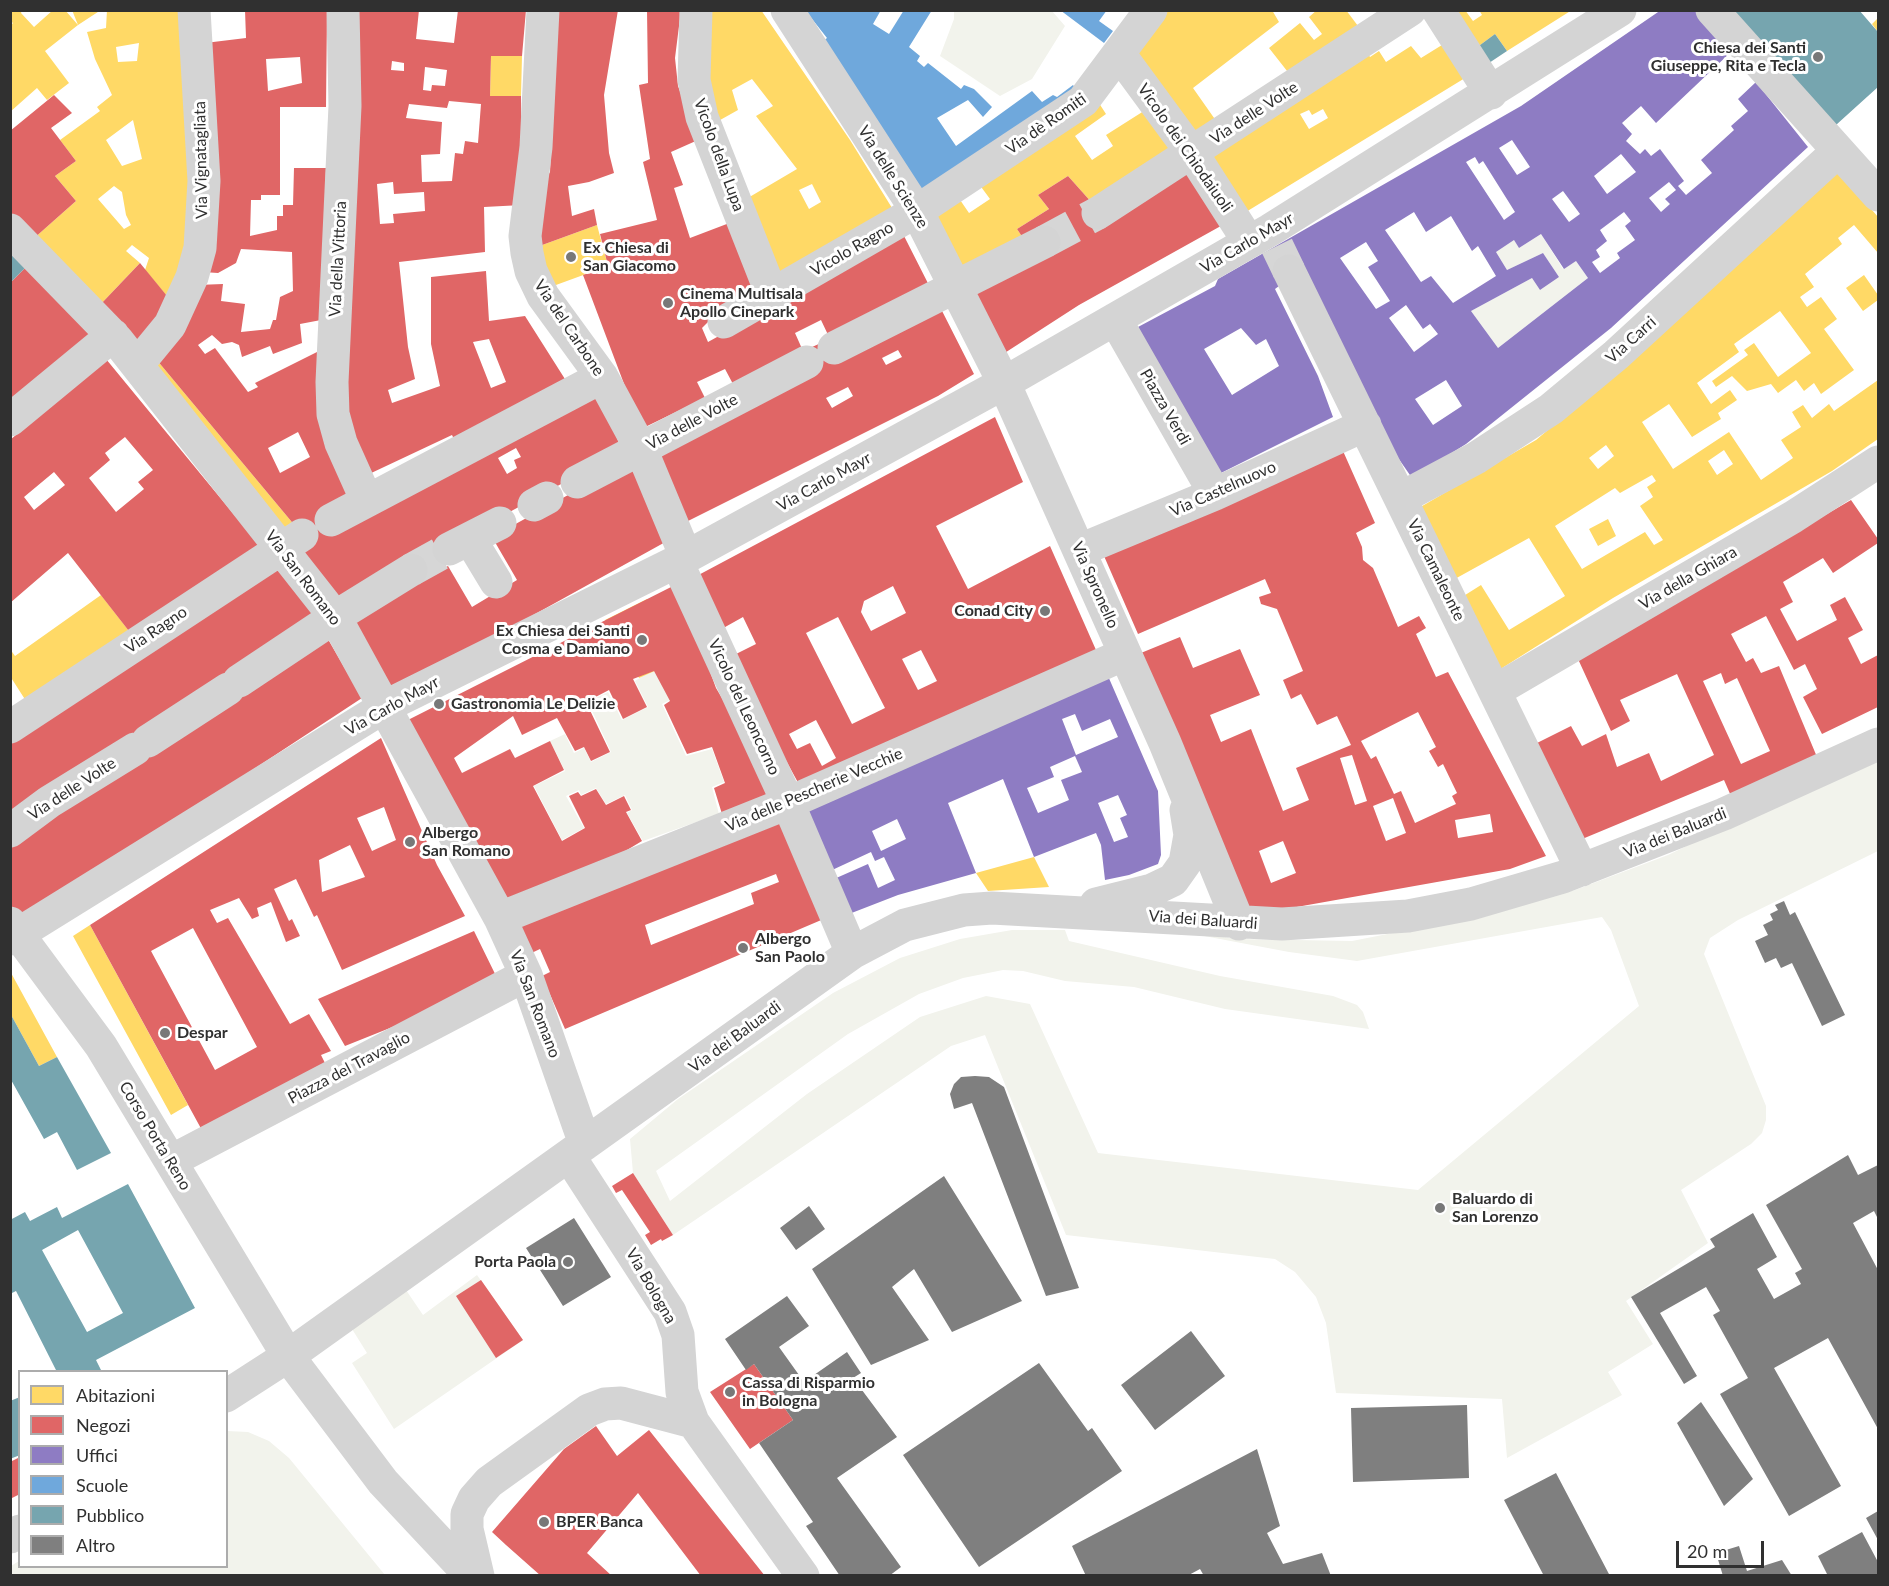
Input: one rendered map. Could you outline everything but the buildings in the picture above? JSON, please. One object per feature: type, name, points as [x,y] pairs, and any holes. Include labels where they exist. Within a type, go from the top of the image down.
[{"type":"street","name":"Via Vignatagliata","points":[[145,353],[170,325],[192,277],[203,220],[204,181],[194,10]]},
{"type":"street","name":"Via della Vittoria","points":[[343,10],[345,106],[332,382],[333,414],[341,443],[367,501]]},
{"type":"street","name":"Via del Carbone","points":[[543,10],[536,147],[525,236],[526,253],[543,296],[602,377],[640,449],[682,559]]},
{"type":"street","name":"Vicolo della Lupa","points":[[696,10],[694,80],[702,117],[772,295]]},
{"type":"street","name":"Via delle Scienze","points":[[787,10],[917,212],[953,287],[1004,383]]},
{"type":"street","name":"Via dè Romiti","points":[[917,212],[1083,101],[1120,55],[1151,10]]},
{"type":"street","name":"Via delle Volte","points":[[1098,213],[1410,10]]},
{"type":"street","points":[[1438,10],[1491,93]]},
{"type":"street","name":"Via Carlo Mayr","points":[[13,932],[384,708],[682,559],[1004,383],[1115,319],[1271,247],[1491,93],[1620,10]]},
{"type":"street","points":[[1712,10],[1878,195]]},
{"type":"street","name":"Vicolo dei Chiodaiuoli","points":[[1120,55],[1192,153],[1271,247]]},
{"type":"street","name":"Via Carri","points":[[1401,498],[1476,458],[1551,409],[1616,355],[1838,151]]},
{"type":"street","name":"Vicolo Ragno","points":[[724,322],[917,212]]},
{"type":"street","name":"Via San Romano","points":[[10,230],[113,335],[145,353],[291,542],[335,617],[500,918],[526,975],[577,1150]]},
{"type":"street","name":"Via delle Volte","points":[[578,482],[1044,242]]},
{"type":"street","name":"Via Camaleonte","points":[[1271,247],[1365,425],[1582,870]]},
{"type":"street","name":"Piazza Verdi","points":[[1115,319],[1215,494]]},
{"type":"street","points":[[10,420],[113,335]]},
{"type":"street","points":[[331,520],[602,377]]},
{"type":"street","name":"Via Spronello","points":[[1004,383],[1184,787],[1239,924]]},
{"type":"street","name":"Via Castelnuovo","points":[[1080,550],[1215,494],[1365,425]]},
{"type":"street","name":"Via della Ghiara","points":[[1495,690],[1793,517],[1878,462]]},
{"type":"street","points":[[496,582],[460,544],[500,523]]},
{"type":"street","name":"Via Ragno","points":[[10,727],[291,542]]},
{"type":"street","name":"Vicolo del Leoncorno","points":[[682,559],[702,615],[788,803],[852,953]]},
{"type":"street","name":"Via delle Volte","points":[[10,831],[49,802],[142,745],[335,617],[411,570]]},
{"type":"street","name":"Via delle Pescherie Vecchie","points":[[500,918],[788,803],[1125,654]]},
{"type":"street","name":"Via dei Baluardi","points":[[577,1150],[852,953],[905,925],[964,910],[1067,911],[1239,924],[1325,923],[1408,916],[1471,904],[1582,870],[1724,813],[1878,744]]},
{"type":"street","name":"Via Spronello","points":[[1067,911],[1152,890],[1173,880],[1185,863],[1190,834],[1184,787]]},
{"type":"street","name":"Corso Porta Reno","points":[[13,932],[80,1015],[288,1356],[383,1482],[471,1575]]},
{"type":"street","name":"Piazza del Travaglio","points":[[171,1161],[526,975]]},
{"type":"street","points":[[228,1395],[288,1356],[577,1150]]},
{"type":"street","name":"Via Bologna","points":[[577,1150],[670,1312],[678,1335],[682,1392],[693,1422],[804,1575]]},
{"type":"street","points":[[478,1575],[467,1529],[467,1514],[474,1499],[489,1482],[590,1410],[605,1404],[621,1403],[693,1422]]},
{"type":"shaded area","points":[[954,11],[1052,11],[1065,26],[1032,79],[1000,96],[940,56],[954,19]]},
{"type":"shaded area","points":[[1541,234],[1563,269],[1576,261],[1588,278],[1498,348],[1471,311],[1532,278],[1540,290],[1559,277],[1543,253],[1507,270],[1496,252],[1514,240],[1519,248]]},
{"type":"shaded area","points":[[654,669],[670,700],[662,704],[686,756],[712,749],[724,782],[712,787],[719,814],[643,841],[627,813],[632,810],[625,795],[606,804],[596,788],[581,795],[579,790],[566,796],[584,828],[562,840],[534,786],[565,771],[550,741],[565,734],[574,753],[584,748],[591,762],[611,752],[588,702],[608,692],[622,720],[648,707],[635,681]]},
{"type":"shaded area","points":[[1878,754],[1878,851],[1738,920],[1710,938],[1704,954],[1766,1106],[1766,1120],[1762,1133],[1751,1144],[1681,1190],[1708,1243],[1626,1301],[1653,1344],[1608,1372],[1622,1395],[1507,1458],[1502,1399],[1336,1393],[1326,1323],[1316,1297],[1295,1272],[1275,1259],[1066,1235],[985,1035],[951,1046],[673,1235],[633,1173],[630,1139],[678,1099],[833,993],[900,958],[960,939],[1012,930],[1065,930],[1069,941],[1220,976],[1333,996],[1357,1005],[1363,1012],[1369,1029],[1225,1009],[1134,987],[1065,981],[1023,971],[1003,970],[963,978],[919,994],[848,1034],[656,1171],[670,1201],[807,1094],[920,1017],[986,996],[1030,1004],[1098,1153],[1418,1190],[1639,1006],[1611,930],[1602,917],[1357,961],[1289,952],[1151,926],[1237,939],[1352,941],[1489,914],[1575,890],[1668,855]]},
{"type":"shaded area","points":[[477,1275],[523,1340],[394,1429],[352,1363],[367,1353],[352,1329],[406,1290],[423,1315]]},
{"type":"shaded area","points":[[228,1431],[248,1432],[269,1441],[289,1458],[385,1575],[11,1575],[11,1566],[18,1562],[18,1568],[228,1568]]},
{"type":"tunnel","points":[[1044,242],[1098,213]]},
{"type":"tunnel","points":[[1277,246],[1289,271]]},
{"type":"tunnel","points":[[411,570],[449,549]]},
{"type":"place","name":"Chiesa dei Santi Giuseppe, Rita e Tecla","points":[[1818,57]]},
{"type":"place","name":"Ex Chiesa di San Giacomo","points":[[571,257]]},
{"type":"place","name":"Cinema Multisala Apollo Cinepark","points":[[668,303]]},
{"type":"place","name":"Conad City","points":[[1045,611]]},
{"type":"place","name":"Ex Chiesa dei Santi Cosma e Damiano","points":[[642,640]]},
{"type":"place","name":"Gastronomia Le Delizie","points":[[439,704]]},
{"type":"place","name":"Albergo San Romano","points":[[410,842]]},
{"type":"place","name":"Albergo San Paolo","points":[[743,948]]},
{"type":"place","name":"Despar","points":[[165,1033]]},
{"type":"place","name":"Baluardo di San Lorenzo","points":[[1440,1208]]},
{"type":"place","name":"Porta Paola","points":[[568,1262]]},
{"type":"place","name":"Cassa di Risparmio in Bologna","points":[[730,1392]]},
{"type":"place","name":"BPER Banca","points":[[544,1522]]}]
